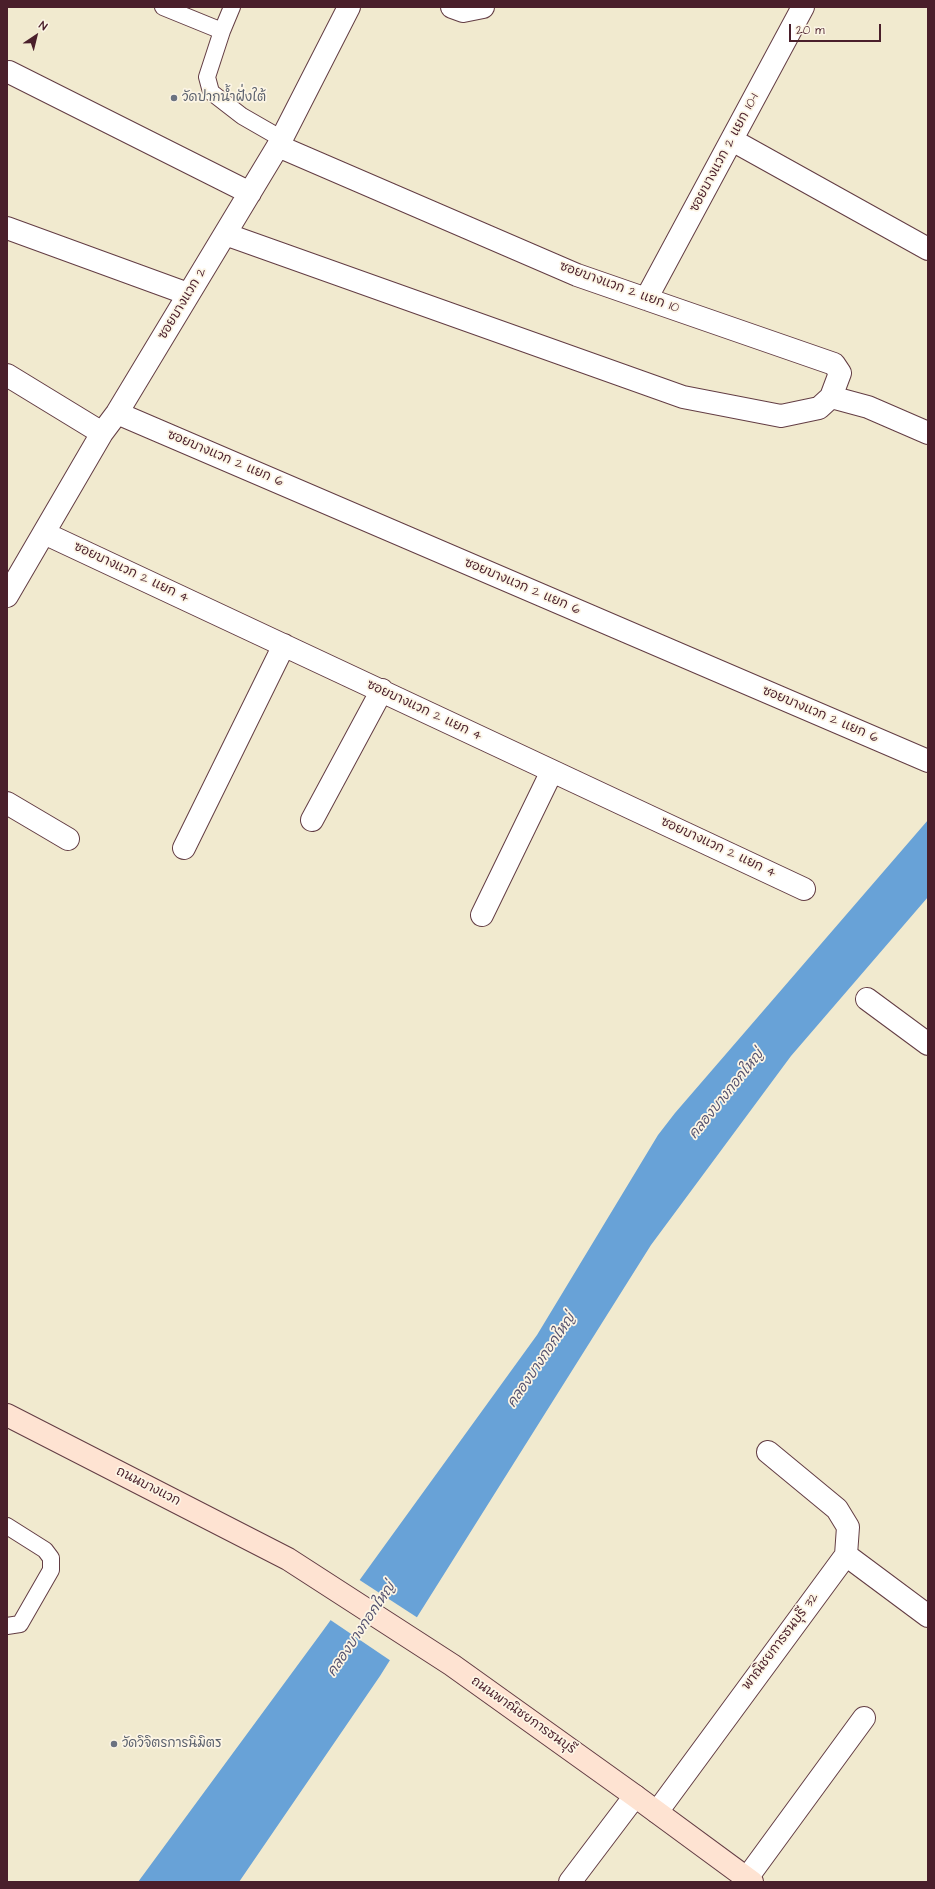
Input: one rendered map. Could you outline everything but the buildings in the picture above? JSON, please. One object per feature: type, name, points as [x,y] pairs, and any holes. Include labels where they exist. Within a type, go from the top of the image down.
[{"type":"main road","name":"ถนนบางแวก","points":[[7,1415],[288,1559]]},
{"type":"main road","name":"ถนนพาณิชยการธนบุรี","points":[[288,1559],[452,1665],[749,1880]]},
{"type":"street","name":"ซอยบางแวก 2","points":[[7,596],[102,433],[117,413],[280,142],[349,7]]},
{"type":"street","points":[[452,7],[463,11],[483,7]]},
{"type":"street","name":"ซอยบางแวก 2 แยก 10-1","points":[[646,299],[803,7]]},
{"type":"street","points":[[9,72],[250,193]]},
{"type":"street","points":[[732,140],[928,249]]},
{"type":"street","name":"ซอยบางแวก 2 แยก 10","points":[[280,142],[577,275],[834,364],[840,373],[831,397]]},
{"type":"street","points":[[7,228],[188,294]]},
{"type":"street","points":[[225,234],[683,397],[781,416],[819,408],[831,397],[868,407],[928,433]]},
{"type":"street","points":[[7,376],[102,433]]},
{"type":"street","name":"ซอยบางแวก 2 แยก 6","points":[[117,413],[928,761]]},
{"type":"street","name":"ซอยบางแวก 2 แยก 4","points":[[44,533],[382,690],[804,889]]},
{"type":"street","points":[[184,848],[284,645]]},
{"type":"street","points":[[312,820],[382,690]]},
{"type":"street","points":[[482,915],[552,770]]},
{"type":"street","points":[[7,803],[68,839]]},
{"type":"street","points":[[867,999],[928,1044]]},
{"type":"street","points":[[768,1452],[837,1509],[848,1527],[846,1555],[928,1616]]},
{"type":"street","name":"พาณิชยการธนบุรี 32","points":[[656,1812],[846,1555]]},
{"type":"street","points":[[749,1880],[864,1718]]},
{"type":"street","points":[[570,1882],[635,1796]]},
{"type":"lane","points":[[163,7],[222,31]]},
{"type":"lane","points":[[232,7],[222,31],[208,77],[211,92],[242,116],[280,142]]},
{"type":"lane","points":[[7,1526],[45,1550],[51,1558],[51,1570],[20,1624],[7,1626]]},
{"type":"water","name":"คลองบางกอกใหญ่","points":[[928,820],[928,897],[791,1056],[651,1245],[380,1676],[239,1882],[138,1882],[322,1632],[537,1335],[658,1135],[675,1113]]},
{"type":"pier","points":[[358,1579],[418,1618],[391,1661],[329,1619]]},
{"type":"place","name":"วัดปากน้ำฝั่งใต้","points":[[174,98]]},
{"type":"place","name":"วัดวิจิตรการนิมิตร","points":[[114,1744]]}]
